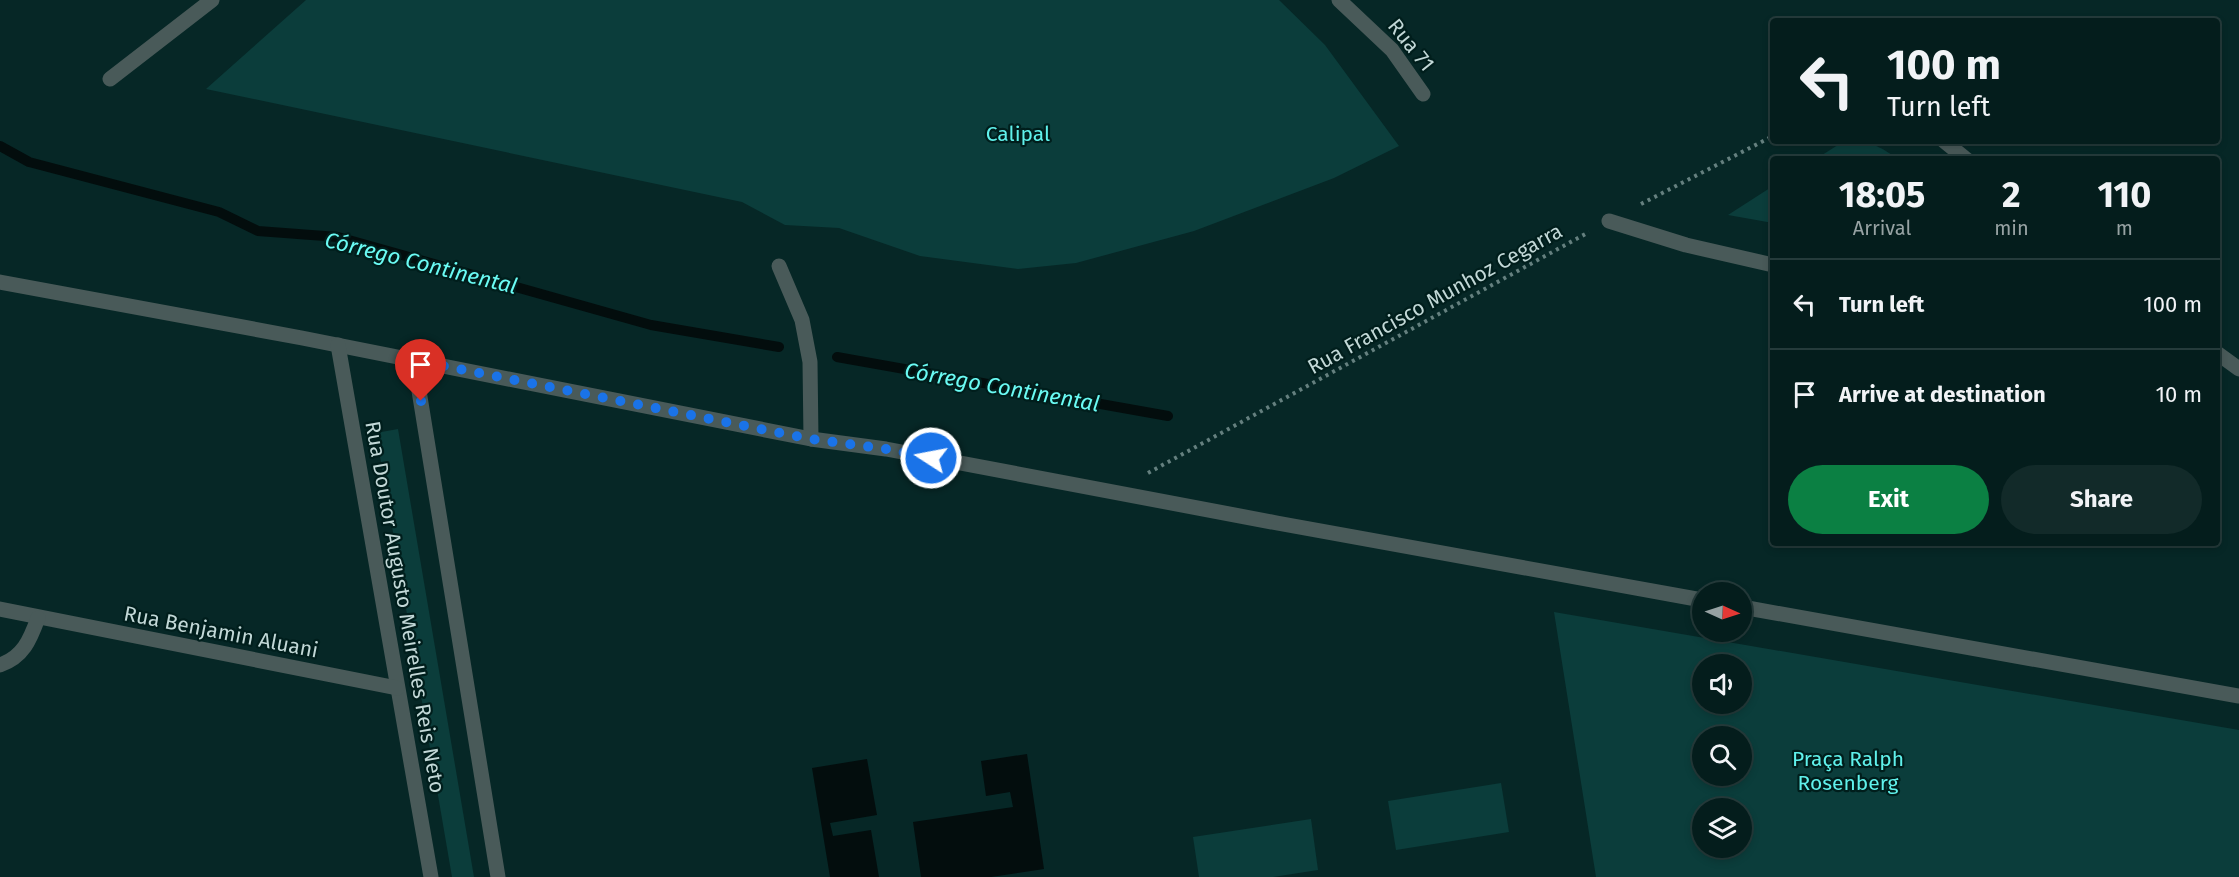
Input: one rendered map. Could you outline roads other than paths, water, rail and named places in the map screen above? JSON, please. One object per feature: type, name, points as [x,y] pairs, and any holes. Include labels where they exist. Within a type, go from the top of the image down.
[{"type":"street","points":[[110,79],[212,0]]},
{"type":"street","name":"Rua 71","points":[[1339,0],[1392,50],[1423,94]]},
{"type":"street","points":[[1948,144],[1962,156]]},
{"type":"street","points":[[1609,221],[1686,245],[1770,264]]},
{"type":"street","points":[[779,266],[802,320],[810,362],[811,439]]},
{"type":"street","points":[[0,282],[338,345],[811,439],[886,449],[1692,598]]},
{"type":"street","name":"Rua Doutor Augusto Meirelles Reis Neto","points":[[338,345],[431,877]]},
{"type":"street","points":[[2220,355],[2239,369]]},
{"type":"street","points":[[414,360],[498,877]]},
{"type":"street","name":"Rua Benjamin Aluani","points":[[0,609],[397,688]]},
{"type":"street","points":[[1752,609],[2239,696]]},
{"type":"street","points":[[0,665],[9,662],[22,652],[30,641],[38,618]]},
{"type":"waterway","name":"Córrego Continental","points":[[0,146],[29,162],[219,212],[258,231],[338,237],[651,325],[779,347]]},
{"type":"waterway","name":"Córrego Continental","points":[[837,357],[1168,416]]},
{"type":"park label","name":"Calipal","points":[[1018,134]]},
{"type":"park label","name":"Praça Ralph Rosenberg","points":[[1848,771]]}]
